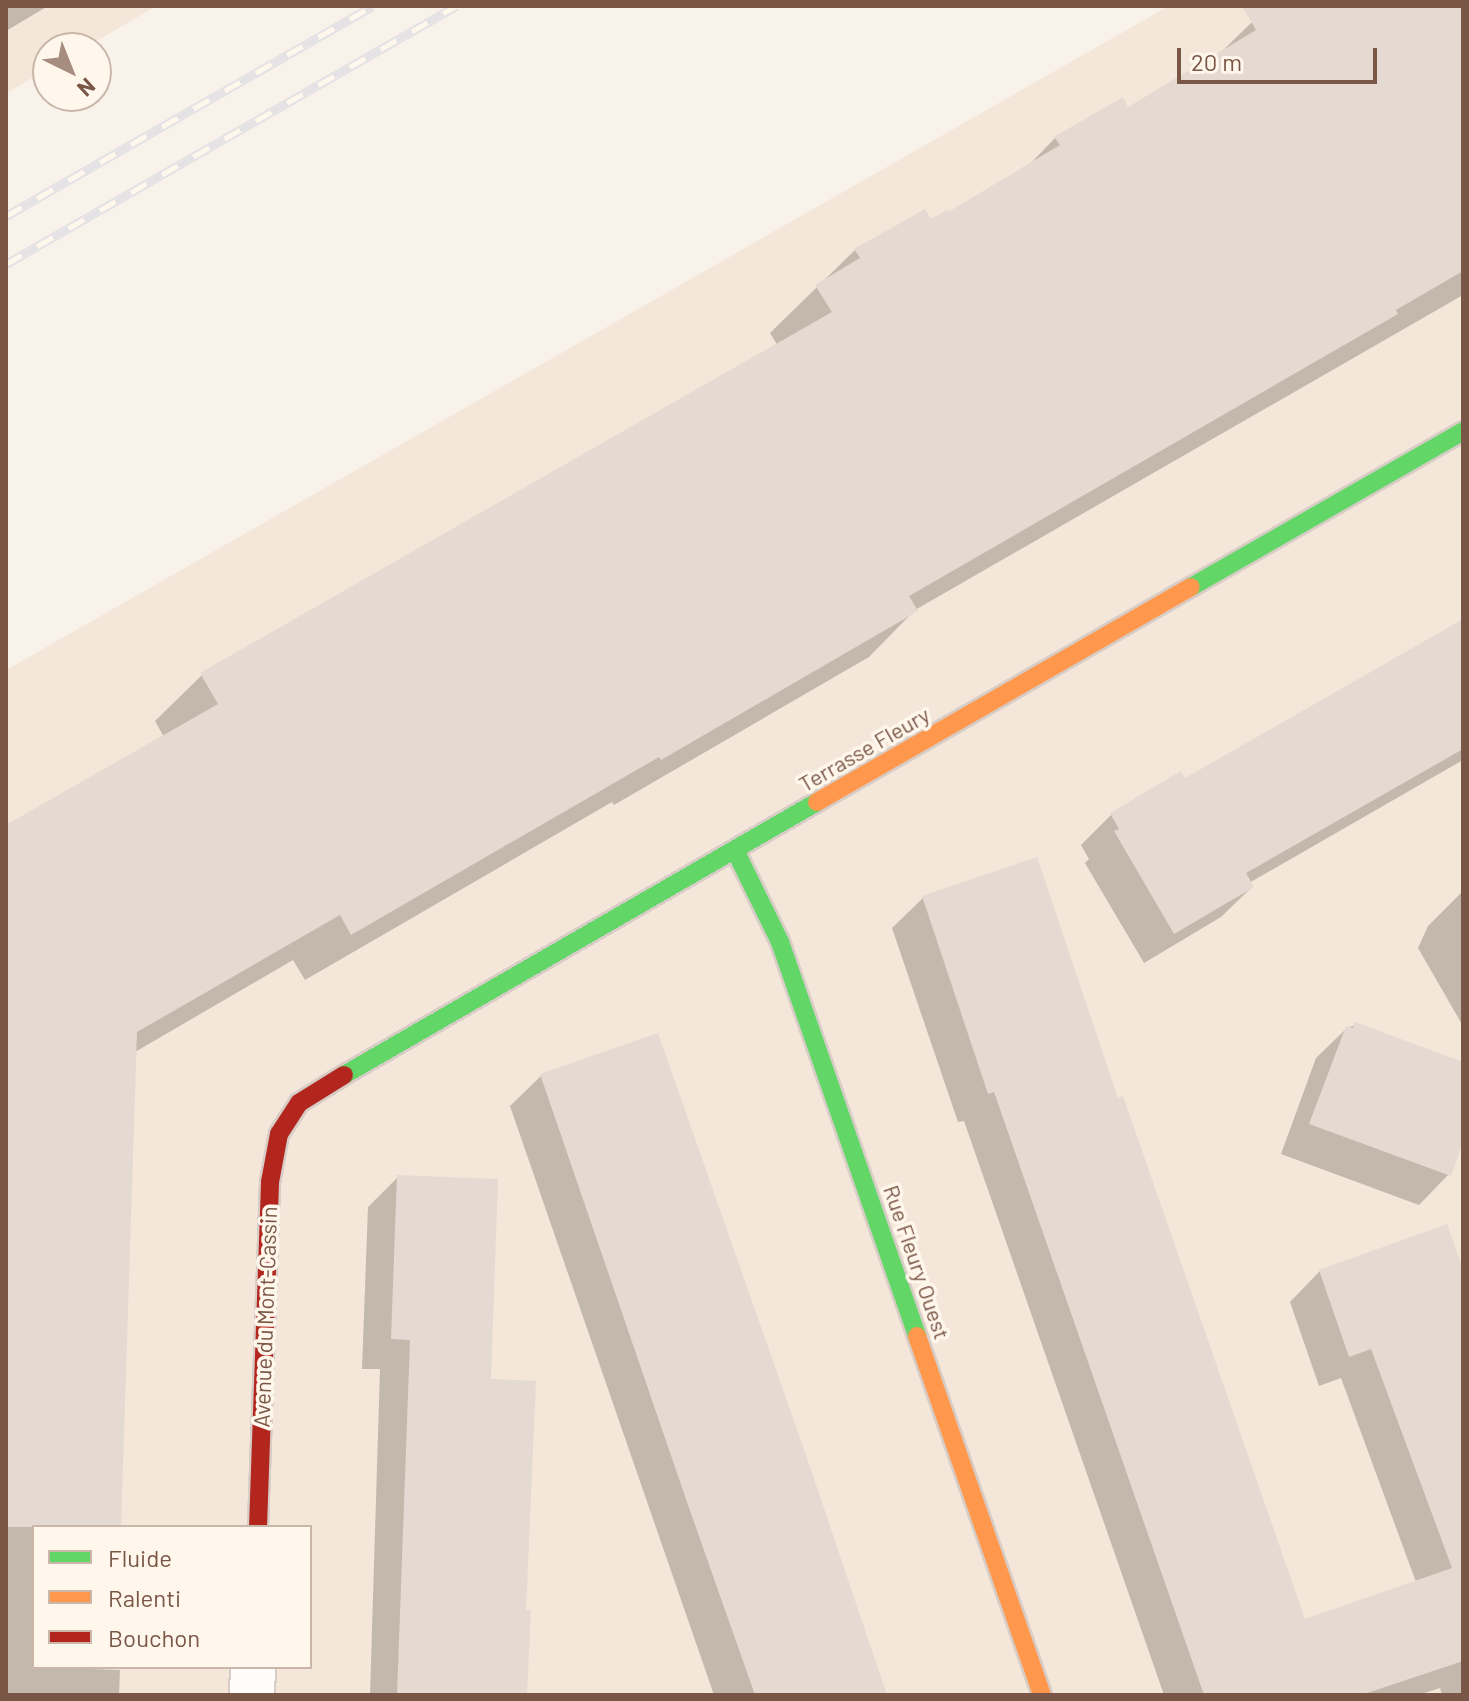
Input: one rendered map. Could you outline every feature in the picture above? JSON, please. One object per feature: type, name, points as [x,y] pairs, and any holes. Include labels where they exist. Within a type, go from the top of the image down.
[{"type":"street","name":"Terrasse Fleury","points":[[292,1113],[299,1103],[328,1083],[1463,431]]},
{"type":"street","name":"Rue Fleury Ouest","points":[[735,850],[780,942],[1042,1695]]},
{"type":"street","name":"Avenue du Mont-Cassin","points":[[258,1525],[270,1182],[279,1134],[292,1113]]},
{"type":"street","points":[[252,1695],[253,1669]]},
{"type":"shaded area","points":[[6,6],[157,6],[112,32],[32,32],[32,78],[6,93]]},
{"type":"shaded area","points":[[1169,6],[1463,6],[1463,1695],[6,1695],[6,670]]},
{"type":"building","points":[[1242,6],[1463,6],[1463,271],[1396,310],[1398,314],[909,596],[918,611],[661,760],[659,757],[351,935],[340,915],[137,1032],[121,1525],[6,1527],[6,825],[218,704],[200,673],[832,312],[815,285],[860,258],[854,249],[925,209],[931,219],[948,212],[1060,145],[1054,137],[1123,97],[1128,107],[1256,30]]},
{"type":"building","points":[[1463,619],[1463,749],[1246,873],[1254,887],[1174,934],[1114,831],[1119,829],[1110,813],[1181,771],[1185,778]]},
{"type":"building","points":[[1037,857],[1118,1098],[1123,1096],[1305,1619],[1452,1568],[1371,1349],[1349,1357],[1319,1270],[1447,1224],[1463,1269],[1463,1661],[1361,1695],[1204,1695],[994,1092],[988,1094],[922,896]]},
{"type":"building","points":[[1355,1022],[1463,1062],[1463,1142],[1451,1176],[1309,1124],[1346,1026],[1353,1028]]},
{"type":"building","points":[[658,1033],[887,1695],[755,1695],[688,1505],[540,1074]]},
{"type":"building","points":[[397,1175],[498,1179],[491,1379],[536,1381],[526,1610],[531,1610],[527,1695],[397,1695],[410,1340],[391,1339]]},
{"type":"railway","points":[[6,216],[372,6]]},
{"type":"railway","points":[[6,264],[456,6]]},
{"type":"traffic: fast","points":[[1191,587],[1463,431]]},
{"type":"traffic: fast","points":[[344,1075],[817,802]]},
{"type":"traffic: fast","points":[[735,850],[780,942],[917,1336]]},
{"type":"traffic: slow","points":[[817,802],[1191,587]]},
{"type":"traffic: slow","points":[[917,1336],[1042,1695]]},
{"type":"traffic: jam","points":[[258,1525],[270,1182],[279,1134],[299,1103],[344,1075]]}]
